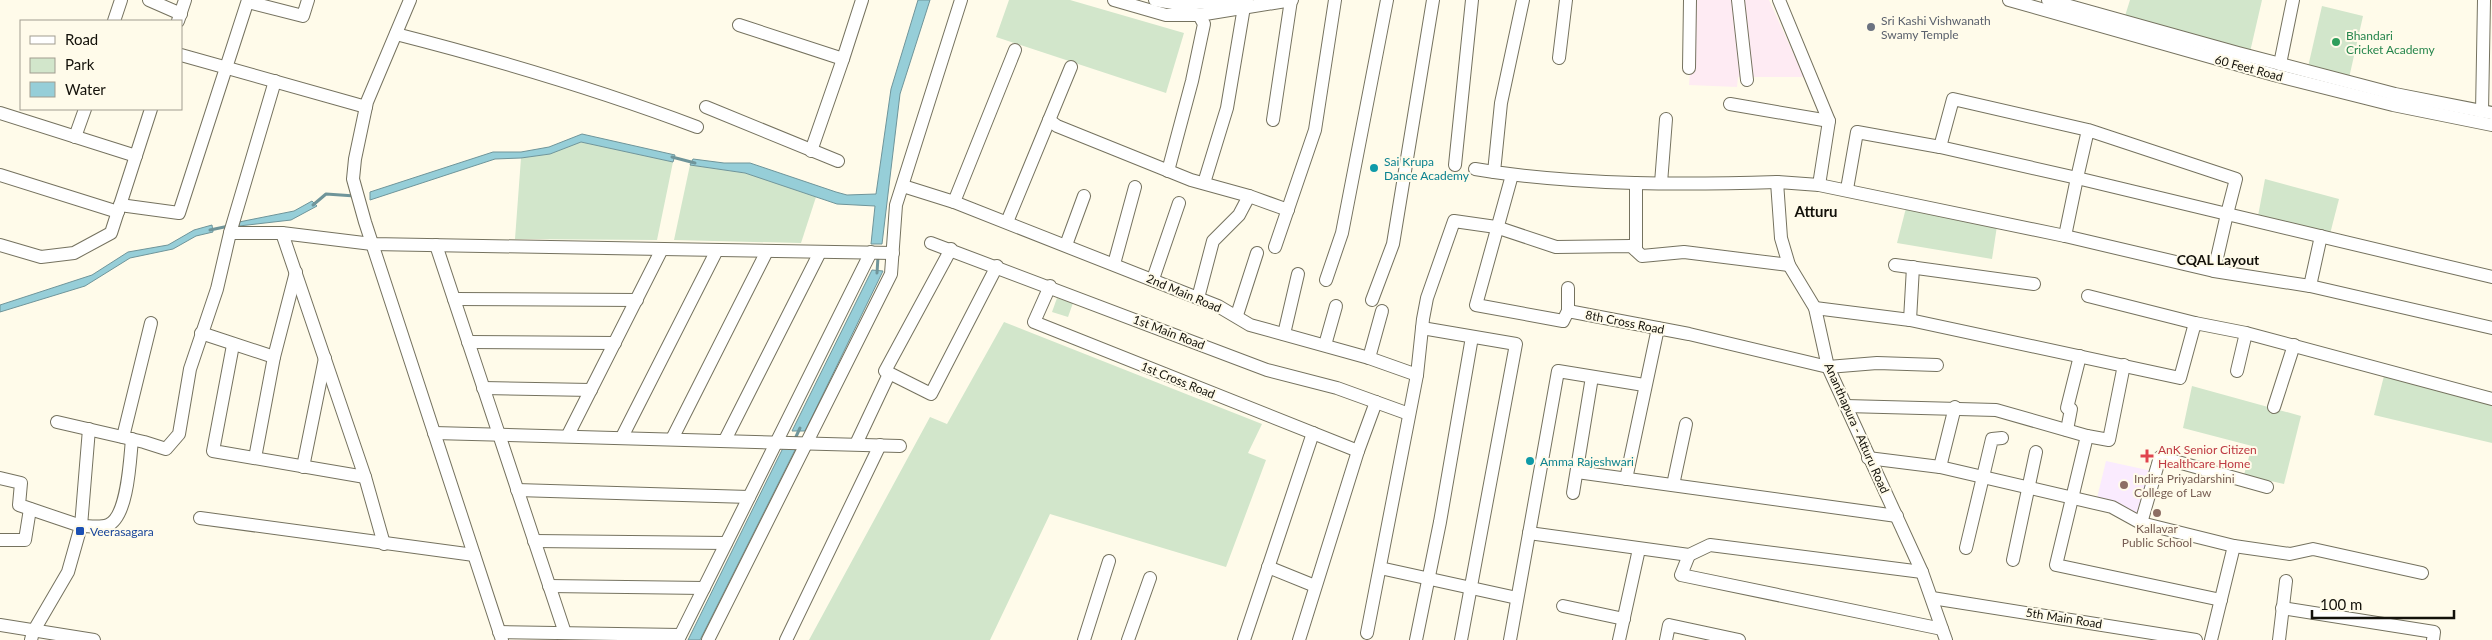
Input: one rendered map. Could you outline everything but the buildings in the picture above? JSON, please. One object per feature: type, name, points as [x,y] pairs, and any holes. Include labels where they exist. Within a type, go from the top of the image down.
[{"type":"street","points":[[114,20],[121,0]]},
{"type":"street","points":[[149,0],[179,17],[185,0]]},
{"type":"street","points":[[0,175],[119,209],[179,213],[248,1],[303,16],[308,0]]},
{"type":"street","points":[[410,0],[366,107],[353,179],[372,244],[501,636],[565,633],[679,638],[750,497],[782,442],[871,252]]},
{"type":"street","points":[[812,151],[862,0]]},
{"type":"street","points":[[708,640],[804,443],[891,274],[896,205],[961,0]]},
{"type":"street","points":[[1114,0],[1166,15],[1199,15],[1246,3]]},
{"type":"street","points":[[1155,0],[1179,4],[1291,0],[1274,120]]},
{"type":"street","points":[[1275,247],[1315,130],[1335,0]]},
{"type":"street","points":[[1326,280],[1342,233],[1386,0]]},
{"type":"street","points":[[1372,300],[1393,244],[1433,0]]},
{"type":"street","points":[[1455,165],[1472,0]]},
{"type":"street","points":[[1494,172],[1501,103],[1523,0]]},
{"type":"street","points":[[1559,58],[1566,0]]},
{"type":"street","points":[[1689,68],[1690,0]]},
{"type":"street","points":[[1738,0],[1747,80]]},
{"type":"street","points":[[1779,0],[1828,121],[1819,185]]},
{"type":"street","name":"60 Feet Road","points":[[2010,0],[2274,75],[2402,107],[2492,125]]},
{"type":"street","name":"60 Feet Road","points":[[2048,0],[2395,94],[2487,113]]},
{"type":"street","points":[[2280,64],[2294,0]]},
{"type":"street","points":[[2484,0],[2487,113]]},
{"type":"street","points":[[1204,182],[1227,108],[1246,3]]},
{"type":"street","points":[[1168,171],[1192,82],[1204,24],[1199,15]]},
{"type":"street","points":[[738,25],[843,59]]},
{"type":"street","points":[[396,34],[467,52],[585,88],[698,127]]},
{"type":"street","points":[[954,202],[1014,50]]},
{"type":"street","points":[[182,55],[366,107]]},
{"type":"street","points":[[1007,222],[1072,66]]},
{"type":"street","points":[[57,422],[128,438],[166,449],[178,434],[190,369],[217,288],[230,233],[275,81]]},
{"type":"street","points":[[1940,148],[1953,99],[2088,130],[2236,179],[2214,271]]},
{"type":"street","points":[[1730,104],[1828,121]]},
{"type":"street","points":[[706,107],[838,161]]},
{"type":"street","points":[[75,137],[85,110]]},
{"type":"street","points":[[0,245],[41,258],[74,253],[111,233],[151,110]]},
{"type":"street","points":[[0,113],[136,156]]},
{"type":"street","points":[[1661,183],[1666,119]]},
{"type":"street","points":[[1049,120],[1057,126],[1168,171],[1288,210]]},
{"type":"street","points":[[2065,236],[2088,130]]},
{"type":"street","points":[[1847,189],[1857,132],[2077,178],[2492,277]]},
{"type":"street","points":[[1476,170],[1550,180],[1661,183],[1776,182],[1847,189],[2065,236],[2214,271],[2310,286],[2492,328]]},
{"type":"street","points":[[1496,227],[1512,175]]},
{"type":"street","points":[[1636,182],[1636,250]]},
{"type":"street","name":"Ananthapura - Atturu Road","points":[[1776,182],[1781,238],[1789,265],[1815,308],[1828,367],[1868,458],[1922,572],[1944,634]]},
{"type":"street","name":"2nd Main Road","points":[[903,186],[954,202],[1152,279],[1237,315],[1250,325],[1369,358],[1417,375]]},
{"type":"street","points":[[1114,264],[1135,187]]},
{"type":"street","points":[[1066,245],[1084,196]]},
{"type":"street","points":[[1198,298],[1213,241],[1239,215],[1249,196]]},
{"type":"street","points":[[1152,279],[1179,203]]},
{"type":"street","points":[[1367,633],[1417,375],[1422,328],[1428,298],[1454,221],[1496,227],[1556,247],[1631,246],[1642,256],[1684,252],[1789,265]]},
{"type":"street","name":"8th Cross Road","points":[[1496,227],[1476,305],[1563,321],[1568,311],[1658,328],[1828,367],[1877,363],[1938,365]]},
{"type":"street","points":[[230,233],[282,233],[372,244],[893,253]]},
{"type":"street","points":[[282,233],[365,477],[384,544]]},
{"type":"street","points":[[2310,286],[2321,236]]},
{"type":"street","name":"1st Main Road","points":[[931,242],[1267,370],[1337,388],[1409,414]]},
{"type":"street","points":[[436,245],[565,633]]},
{"type":"street","points":[[568,435],[662,249]]},
{"type":"street","points":[[950,249],[885,372],[931,394],[997,266]]},
{"type":"street","points":[[622,437],[717,250]]},
{"type":"street","points":[[672,438],[767,251]]},
{"type":"street","points":[[725,440],[820,252]]},
{"type":"street","points":[[1237,315],[1257,253]]},
{"type":"street","points":[[1894,265],[2034,284]]},
{"type":"street","points":[[1910,320],[1913,267]]},
{"type":"street","points":[[255,458],[274,358],[296,272]]},
{"type":"street","points":[[1284,334],[1298,274]]},
{"type":"street","name":"1st Cross Road","points":[[1050,286],[1034,322],[1358,451]]},
{"type":"street","points":[[1568,288],[1568,311]]},
{"type":"street","points":[[2088,296],[2195,323],[2246,333],[2492,399]]},
{"type":"street","points":[[454,299],[637,300]]},
{"type":"street","points":[[1325,346],[1336,306]]},
{"type":"street","points":[[1815,308],[1910,320],[2180,378],[2195,323]]},
{"type":"street","points":[[1369,358],[1382,311]]},
{"type":"street","points":[[0,478],[20,483],[20,505],[30,509],[82,526],[107,526],[117,520],[122,509],[128,438],[151,323]]},
{"type":"street","points":[[1422,328],[1516,344],[1461,640]]},
{"type":"street","points":[[1626,479],[1644,384],[1658,328]]},
{"type":"street","points":[[201,333],[274,358]]},
{"type":"street","points":[[2237,371],[2246,333]]},
{"type":"street","points":[[1416,640],[1472,336]]},
{"type":"street","points":[[468,342],[615,343]]},
{"type":"street","points":[[233,345],[213,451],[365,477]]},
{"type":"street","points":[[2274,407],[2294,346]]},
{"type":"street","points":[[2067,430],[2071,409],[2067,408],[2080,356]]},
{"type":"street","points":[[303,466],[325,358]]},
{"type":"street","points":[[1846,406],[1956,407],[1996,410],[2087,436],[2109,440],[2124,366]]},
{"type":"street","points":[[1510,640],[1558,372],[1644,384]]},
{"type":"street","points":[[856,444],[889,374]]},
{"type":"street","points":[[1574,493],[1592,377]]},
{"type":"street","points":[[483,388],[591,390]]},
{"type":"street","points":[[1299,640],[1358,451],[1376,402]]},
{"type":"street","points":[[1940,467],[1956,407]]},
{"type":"street","points":[[1673,486],[1686,424]]},
{"type":"street","points":[[32,636],[68,572],[82,526],[89,429]]},
{"type":"street","points":[[434,432],[900,446]]},
{"type":"street","points":[[1244,640],[1312,433]]},
{"type":"street","points":[[2087,436],[2056,565],[2221,600]]},
{"type":"street","points":[[1966,548],[1992,438],[2002,438]]},
{"type":"street","points":[[786,640],[880,445]]},
{"type":"street","points":[[2013,560],[2036,452]]},
{"type":"street","points":[[2141,523],[2160,457],[2267,488]]},
{"type":"street","points":[[1868,458],[1940,467],[2112,506],[2141,523],[2234,546],[2290,554],[2313,549],[2422,573]]},
{"type":"street","points":[[1576,472],[1897,516]]},
{"type":"street","points":[[517,490],[750,497]]},
{"type":"street","points":[[0,540],[25,540],[30,509]]},
{"type":"street","points":[[200,518],[474,556]]},
{"type":"street","points":[[1530,534],[1689,556],[1710,545],[1922,572]]},
{"type":"street","points":[[534,541],[726,543]]},
{"type":"street","points":[[2211,640],[2234,546]]},
{"type":"street","points":[[1619,640],[1639,549]]},
{"type":"street","points":[[1689,556],[1681,575],[1944,634]]},
{"type":"street","points":[[1084,640],[1109,560]]},
{"type":"street","points":[[1268,567],[1315,586]]},
{"type":"street","points":[[1380,568],[1517,598]]},
{"type":"street","points":[[1128,640],[1150,578]]},
{"type":"street","points":[[2279,640],[2286,581]]},
{"type":"street","points":[[549,586],[704,588]]},
{"type":"street","name":"5th Main Road","points":[[1932,598],[2196,640]]},
{"type":"street","points":[[1563,606],[1624,619]]},
{"type":"street","points":[[2282,608],[2434,632],[2433,640]]},
{"type":"street","points":[[0,625],[32,636],[94,640]]},
{"type":"street","points":[[1666,640],[1669,625],[1709,637],[1739,640]]},
{"type":"shaded area","points":[[1695,0],[1769,0],[1804,77],[1738,77],[1737,87],[1689,85]]},
{"type":"shaded area","name":"Indira Priyadarshini College of Law","points":[[2106,461],[2152,471],[2141,520],[2097,498]]},
{"type":"green space","points":[[1009,0],[1070,0],[1184,33],[1166,93],[996,37]]},
{"type":"green space","points":[[2130,0],[2262,0],[2250,52],[2125,16]]},
{"type":"green space","name":"Bhandari Cricket Academy","points":[[2322,6],[2363,16],[2349,78],[2308,67]]},
{"type":"green space","points":[[581,142],[673,162],[657,240],[515,239],[521,158],[550,154]]},
{"type":"green space","points":[[690,165],[745,173],[816,197],[801,243],[674,240]]},
{"type":"green space","points":[[2265,179],[2339,199],[2330,234],[2258,216]]},
{"type":"green space","points":[[1906,208],[1997,226],[1992,259],[1897,243]]},
{"type":"green space","points":[[1057,298],[1073,303],[1068,317],[1052,312]]},
{"type":"green space","points":[[1004,322],[1262,424],[1248,453],[1266,460],[1226,567],[1050,514],[990,640],[809,640],[930,417],[947,424]]},
{"type":"green space","points":[[2384,376],[2492,403],[2492,443],[2374,415]]},
{"type":"green space","points":[[2192,386],[2301,416],[2284,484],[2244,475],[2252,446],[2183,428]]},
{"type":"water","points":[[918,0],[930,0],[900,94],[882,244],[871,244],[875,206],[837,204],[745,173],[690,165],[693,159],[724,163],[750,163],[847,195],[876,194],[891,89]]},
{"type":"water","points":[[582,134],[675,155],[673,162],[581,142],[550,154],[495,159],[370,200],[370,192],[493,152],[521,152],[549,147]]},
{"type":"water","points":[[312,201],[317,206],[291,220],[239,226],[239,222],[294,211]]},
{"type":"water","points":[[212,225],[213,232],[196,236],[173,249],[130,258],[85,286],[0,312],[0,305],[92,275],[128,252],[168,245],[194,230]]},
{"type":"water","points":[[872,270],[883,271],[805,431],[792,431]]},
{"type":"water","points":[[783,448],[796,448],[700,640],[688,640]]},
{"type":"waterway","points":[[672,157],[695,163]]},
{"type":"waterway","points":[[313,205],[326,194],[355,196]]},
{"type":"waterway","points":[[210,230],[229,226]]},
{"type":"waterway","points":[[877,273],[878,257]]},
{"type":"waterway","points":[[794,441],[800,428]]},
{"type":"place","name":"Sri Kashi Vishwanath Swamy Temple","points":[[1871,27]]},
{"type":"place","name":"Bhandari Cricket Academy","points":[[2336,42]]},
{"type":"place","name":"Sai Krupa Dance Academy","points":[[1374,168]]},
{"type":"place","name":"AnK Senior Citizen Healthcare Home","points":[[2147,456]]},
{"type":"place","name":"Amma Rajeshwari","points":[[1530,461]]},
{"type":"place","name":"Indira Priyadarshini College of Law","points":[[2124,485]]},
{"type":"place","name":"Kallavar Public School","points":[[2157,513]]},
{"type":"place","name":"Veerasagara","points":[[80,531]]},
{"type":"district","name":"Atturu","points":[[1816,211]]},
{"type":"district","name":"CQAL Layout","points":[[2218,259]]}]
